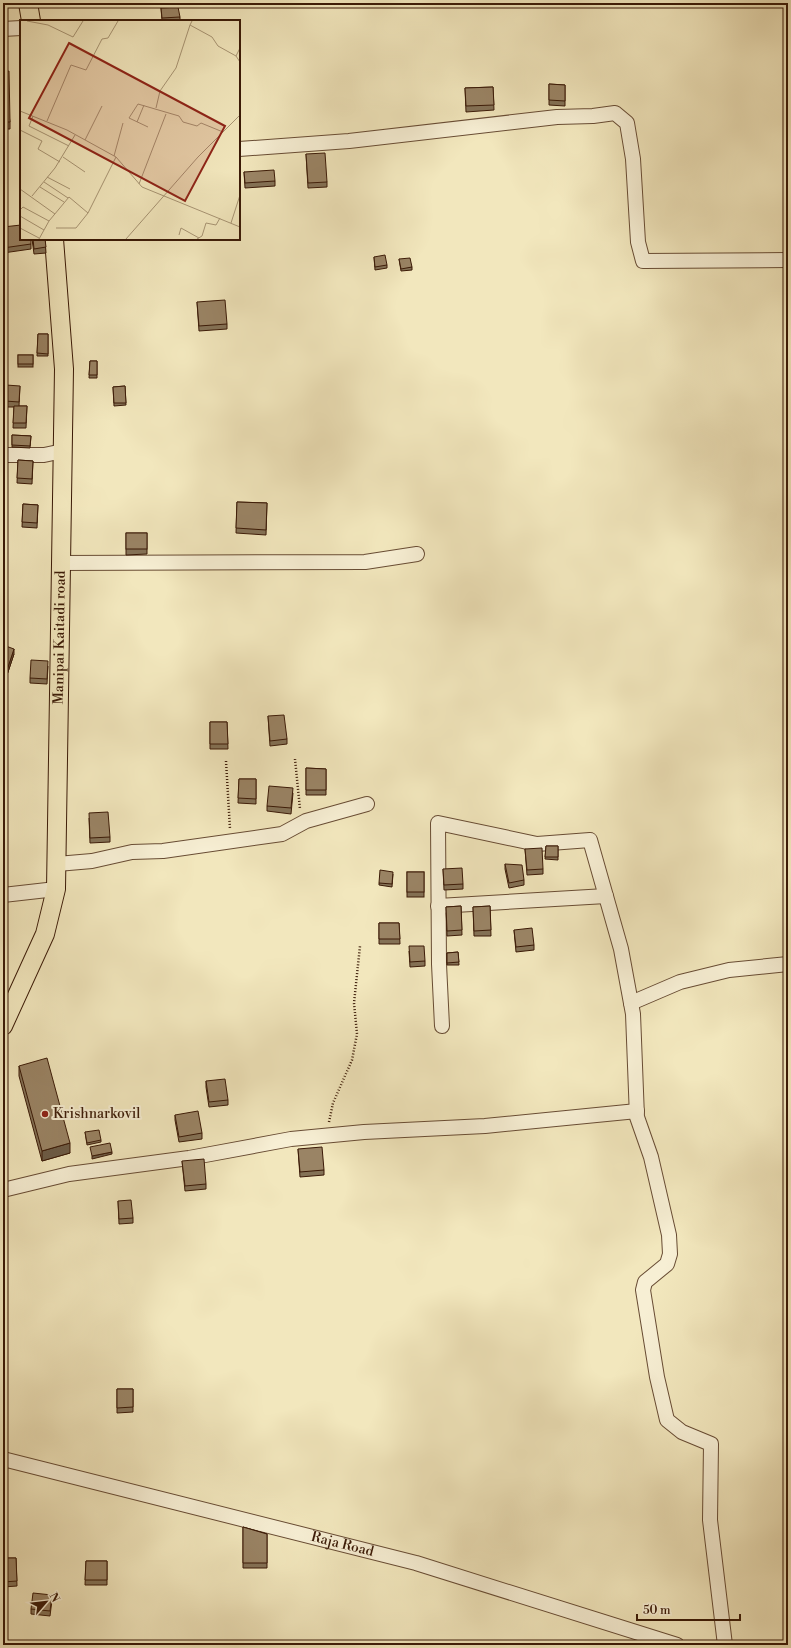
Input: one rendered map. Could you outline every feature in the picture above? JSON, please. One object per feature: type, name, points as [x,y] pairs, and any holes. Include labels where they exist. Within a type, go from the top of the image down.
[{"type":"main road","points":[[28,3],[31,20]]},
{"type":"main road","name":"Manipai Kaitadi road","points":[[3,1026],[45,934],[56,889],[64,369],[54,240]]},
{"type":"street","points":[[3,29],[20,28]]},
{"type":"street","points":[[240,149],[349,141],[557,117],[593,116],[615,113],[627,123],[633,159],[638,242],[643,261],[788,260]]},
{"type":"street","points":[[3,455],[44,455],[62,452]]},
{"type":"street","points":[[61,563],[365,562],[416,554]]},
{"type":"street","points":[[57,864],[92,860],[132,852],[162,851],[282,834],[306,821],[367,804]]},
{"type":"street","points":[[442,1026],[439,964],[438,823],[537,844],[590,840],[621,949],[633,1014],[637,1117],[650,1157],[669,1235],[670,1254],[667,1264],[645,1282],[643,1290],[645,1304],[667,1420],[682,1432],[711,1444],[710,1520],[725,1645]]},
{"type":"street","points":[[3,895],[56,889]]},
{"type":"street","points":[[438,906],[606,896]]},
{"type":"street","points":[[631,1003],[680,982],[729,970],[788,964]]},
{"type":"street","points":[[3,1190],[69,1174],[189,1158],[291,1139],[364,1132],[485,1126],[636,1111]]},
{"type":"street","name":"Raja Road","points":[[3,1459],[416,1563],[677,1645]]},
{"type":"path","points":[[295,759],[301,823]]},
{"type":"path","points":[[226,761],[231,841]]},
{"type":"path","points":[[318,1136],[328,1123],[333,1103],[352,1060],[357,1034],[354,1003],[360,946]]},
{"type":"building","points":[[178,7],[180,17],[162,18],[161,8]]},
{"type":"building","points":[[9,71],[10,122],[3,122],[3,72]]},
{"type":"building","points":[[549,84],[565,85],[565,101],[549,100]]},
{"type":"building","points":[[493,87],[494,105],[466,106],[465,88]]},
{"type":"building","points":[[325,153],[327,182],[308,183],[306,154]]},
{"type":"building","points":[[274,170],[275,181],[245,183],[244,172]]},
{"type":"building","points":[[20,225],[20,240],[31,240],[31,244],[3,248],[3,227]]},
{"type":"building","points":[[33,240],[45,240],[46,247],[34,249]]},
{"type":"building","points":[[385,255],[387,265],[375,267],[374,257]]},
{"type":"building","points":[[410,258],[412,267],[401,269],[399,259]]},
{"type":"building","points":[[225,300],[227,324],[199,326],[197,302]]},
{"type":"building","points":[[38,334],[48,334],[48,354],[37,353]]},
{"type":"building","points":[[18,355],[33,355],[33,364],[18,364]]},
{"type":"building","points":[[90,361],[97,361],[97,375],[89,375]]},
{"type":"building","points":[[6,385],[20,386],[19,402],[5,401]]},
{"type":"building","points":[[125,386],[126,403],[114,403],[113,387]]},
{"type":"building","points":[[14,406],[27,406],[26,423],[13,423]]},
{"type":"building","points":[[12,435],[31,436],[30,446],[12,445]]},
{"type":"building","points":[[18,460],[33,461],[32,479],[17,478]]},
{"type":"building","points":[[237,502],[267,503],[266,530],[236,528]]},
{"type":"building","points":[[23,504],[38,505],[37,523],[22,522]]},
{"type":"building","points":[[126,533],[147,533],[147,549],[126,549]]},
{"type":"building","points":[[3,645],[14,649],[7,670],[3,669]]},
{"type":"building","points":[[31,660],[48,661],[47,679],[30,678]]},
{"type":"building","points":[[284,715],[287,739],[270,741],[268,716]]},
{"type":"building","points":[[210,722],[227,722],[228,744],[210,744]]},
{"type":"building","points":[[306,768],[326,769],[326,790],[306,790]]},
{"type":"building","points":[[239,779],[256,779],[256,799],[238,798]]},
{"type":"building","points":[[269,786],[293,788],[291,808],[267,806]]},
{"type":"building","points":[[108,812],[110,837],[90,838],[89,813]]},
{"type":"building","points":[[546,846],[558,846],[558,857],[545,857]]},
{"type":"building","points":[[542,848],[543,869],[527,870],[525,849]]},
{"type":"building","points":[[505,864],[522,865],[524,880],[509,883]]},
{"type":"building","points":[[462,868],[463,884],[444,885],[443,869]]},
{"type":"building","points":[[380,870],[393,872],[392,884],[379,883]]},
{"type":"building","points":[[407,872],[424,872],[424,892],[407,892]]},
{"type":"building","points":[[461,906],[462,930],[447,931],[446,907]]},
{"type":"building","points":[[490,906],[491,930],[474,931],[473,907]]},
{"type":"building","points":[[379,923],[399,923],[400,939],[379,939]]},
{"type":"building","points":[[532,928],[534,945],[516,947],[514,930]]},
{"type":"building","points":[[409,946],[424,946],[425,961],[410,962]]},
{"type":"building","points":[[458,952],[459,962],[447,963],[447,953]]},
{"type":"building","name":"Krishnarkovil","points":[[47,1058],[70,1143],[42,1151],[19,1066]]},
{"type":"building","points":[[225,1079],[228,1100],[209,1102],[206,1081]]},
{"type":"building","points":[[198,1111],[202,1133],[179,1137],[175,1115]]},
{"type":"building","points":[[99,1130],[101,1140],[87,1143],[85,1132]]},
{"type":"building","points":[[110,1143],[112,1152],[92,1156],[90,1147]]},
{"type":"building","points":[[322,1147],[324,1170],[300,1172],[298,1149]]},
{"type":"building","points":[[204,1159],[206,1184],[185,1186],[182,1161]]},
{"type":"building","points":[[131,1200],[133,1218],[119,1219],[118,1201]]},
{"type":"building","points":[[117,1389],[133,1389],[133,1407],[117,1408]]},
{"type":"building","points":[[243,1527],[267,1534],[267,1563],[243,1563]]},
{"type":"building","points":[[3,1558],[16,1558],[17,1581],[3,1582]]},
{"type":"building","points":[[86,1561],[107,1561],[107,1580],[85,1580]]},
{"type":"building","points":[[33,1593],[52,1595],[50,1611],[31,1609]]},
{"type":"place","name":"Krishnarkovil","points":[[45,1114]]}]
